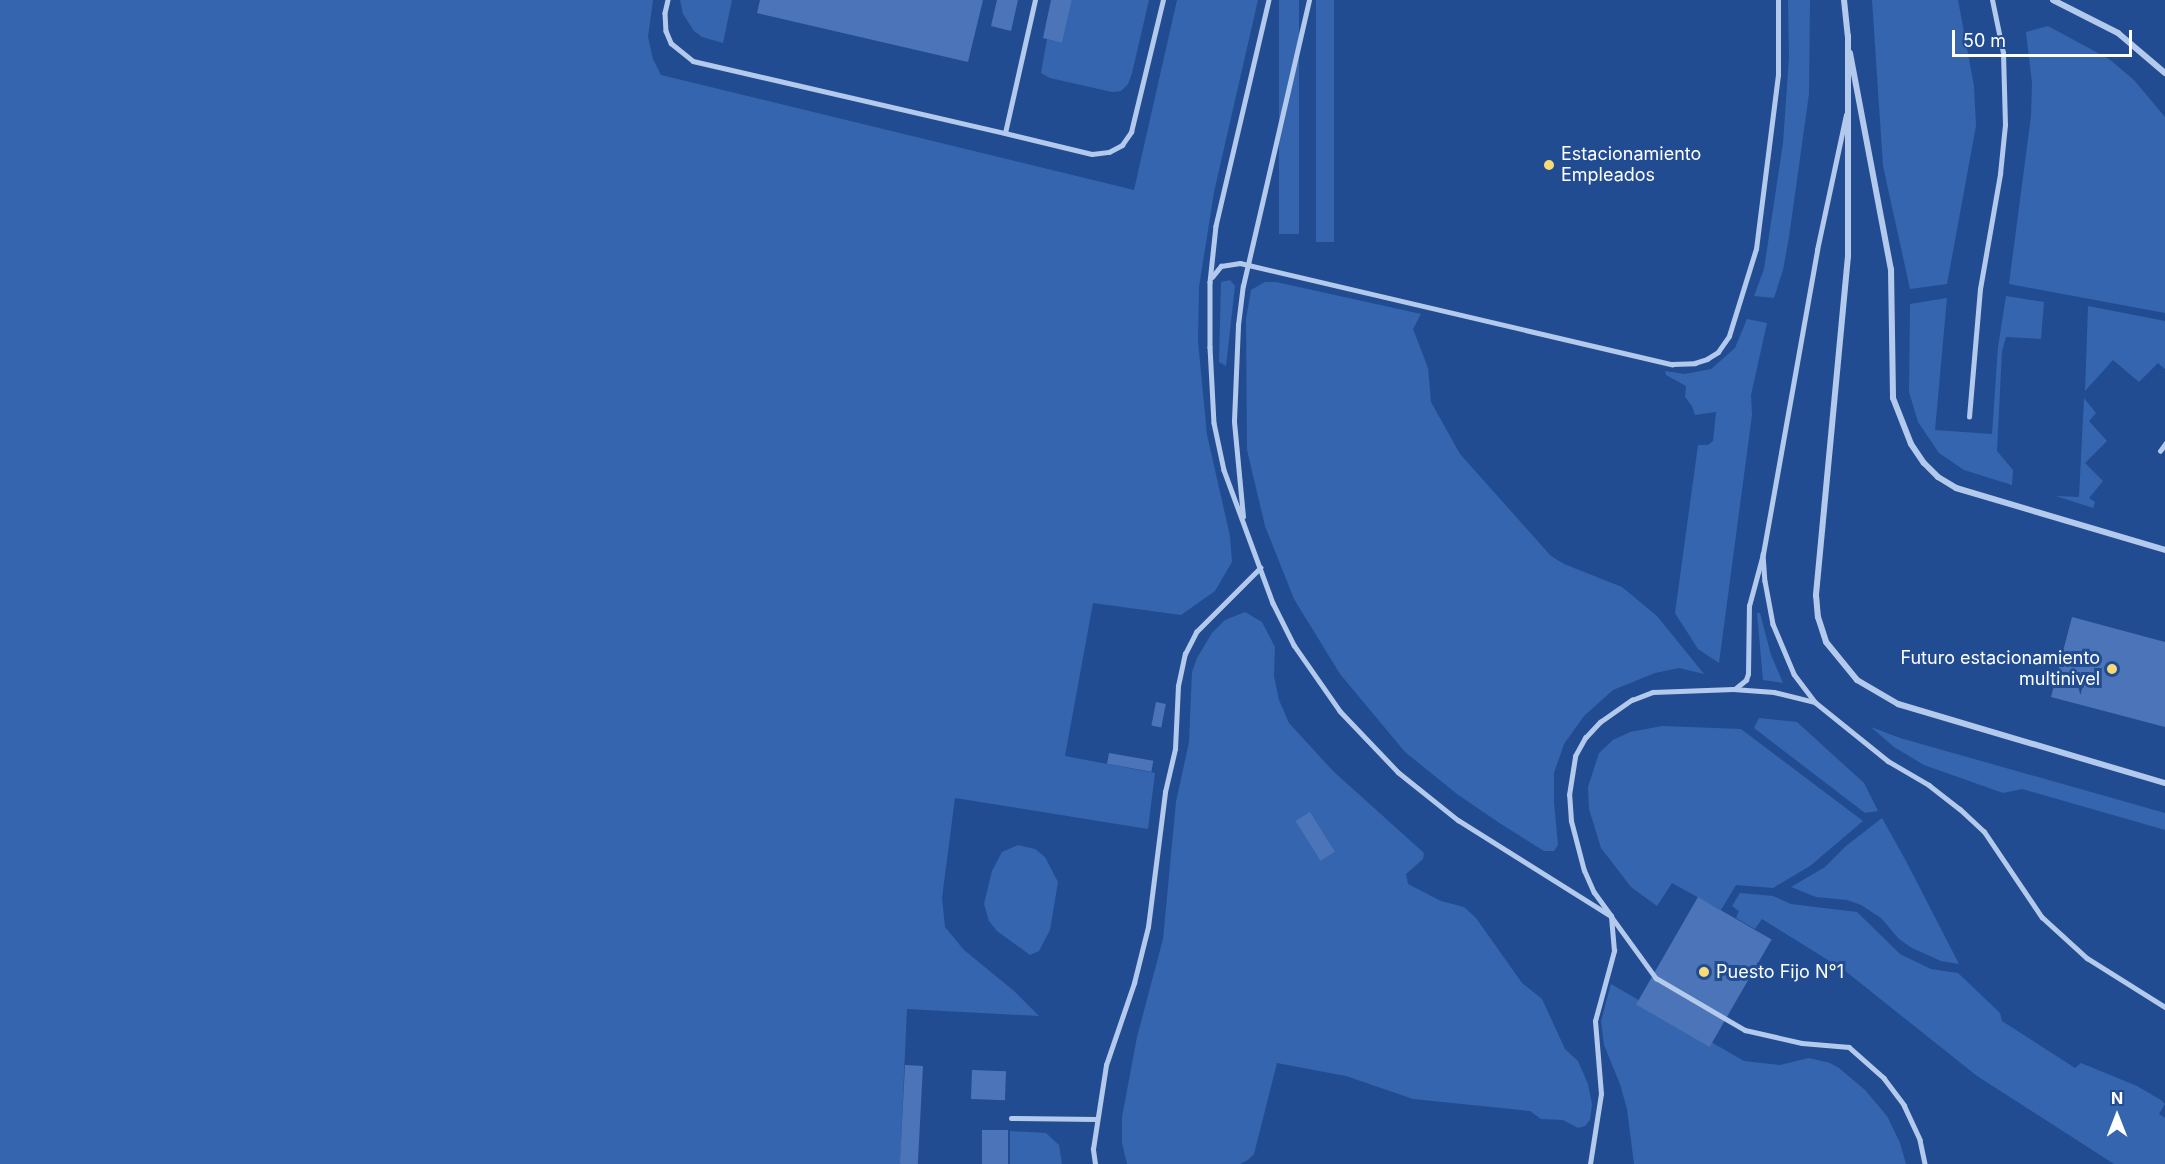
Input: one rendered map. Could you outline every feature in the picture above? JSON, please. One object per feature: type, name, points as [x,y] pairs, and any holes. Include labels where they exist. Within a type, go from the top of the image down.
[{"type":"street","points":[[1844,0],[1848,36],[1891,270],[1893,398],[1911,444],[1931,470],[1956,488],[2165,549]]},
{"type":"street","points":[[2053,0],[2118,33],[2165,73]]},
{"type":"street","points":[[1848,36],[1848,256],[1817,562],[1818,617],[1826,642],[1857,680],[1898,704],[2165,783]]},
{"type":"lane","points":[[668,0],[665,13],[666,31],[671,43],[693,61],[1092,154],[1109,152],[1122,145],[1131,132],[1163,0]]},
{"type":"lane","points":[[1005,133],[1035,0]]},
{"type":"lane","points":[[1269,0],[1216,226],[1210,282],[1214,423],[1224,470],[1244,526],[1273,603],[1294,645],[1340,711],[1398,772],[1458,820],[1611,916]]},
{"type":"lane","points":[[1244,526],[1234,421],[1238,325],[1248,265],[1309,0]]},
{"type":"lane","points":[[1210,282],[1214,272],[1221,266],[1230,263],[1248,265],[1672,364],[1695,363],[1718,352],[1730,336],[1756,249],[1773,133],[1778,75],[1778,0]]},
{"type":"lane","points":[[1969,417],[1980,289],[2000,174],[2005,125],[2002,53],[1992,0]]},
{"type":"lane","points":[[1733,689],[1741,686],[1748,674],[1749,606],[1763,555],[1817,250],[1848,109]]},
{"type":"lane","points":[[2160,451],[2165,444]]},
{"type":"lane","points":[[1763,555],[1768,604],[1779,640],[1794,674],[1815,702],[1888,760],[1929,784],[1960,809],[1984,831],[2042,917],[2087,958],[2165,1007]]},
{"type":"lane","points":[[1095,1164],[1093,1149],[1096,1119],[1106,1065],[1134,983],[1148,927],[1164,801],[1175,749],[1178,686],[1185,654],[1196,632],[1260,568]]},
{"type":"lane","points":[[1815,702],[1774,692],[1733,689],[1653,692],[1618,709],[1585,738],[1575,756],[1571,777],[1571,821],[1584,871],[1594,893],[1656,978],[1745,1030],[1802,1043],[1849,1047],[1884,1078],[1904,1105],[1920,1140],[1925,1164]]},
{"type":"lane","points":[[1590,1164],[1601,1094],[1595,1021],[1614,951],[1611,916]]},
{"type":"lane","points":[[1011,1118],[1096,1119]]},
{"type":"shaded area","points":[[0,0],[653,0],[648,37],[653,59],[661,75],[1134,190],[1177,0],[1258,0],[1214,192],[1199,287],[1198,341],[1207,435],[1230,536],[1232,562],[1215,591],[1181,615],[1093,603],[1065,756],[1155,773],[1148,829],[955,798],[942,898],[945,927],[964,950],[1014,991],[1039,1016],[907,1009],[900,1164],[0,1164]]},
{"type":"shaded area","points":[[680,0],[732,0],[723,43],[702,37],[694,31],[683,14]]},
{"type":"shaded area","points":[[1072,0],[1149,0],[1132,73],[1128,84],[1121,91],[1112,92],[1050,78],[1041,73],[1047,39],[1062,43]]},
{"type":"shaded area","points":[[1279,0],[1299,0],[1299,234],[1279,234]]},
{"type":"shaded area","points":[[1316,0],[1334,0],[1334,242],[1316,242]]},
{"type":"shaded area","points":[[1788,0],[1810,0],[1809,94],[1789,237],[1783,270],[1774,298],[1754,296],[1764,269],[1783,143],[1789,57]]},
{"type":"shaded area","points":[[1872,0],[1958,0],[1974,86],[1976,126],[1947,284],[1910,289],[1883,166]]},
{"type":"shaded area","points":[[2048,26],[2109,59],[2134,80],[2165,117],[2165,313],[2009,284],[2031,116],[2032,83],[2026,32]]},
{"type":"shaded area","points":[[1230,280],[1235,286],[1226,366],[1219,362],[1221,282]]},
{"type":"shaded area","points":[[1265,282],[1276,282],[1421,314],[1413,329],[1428,368],[1431,402],[1460,454],[1551,556],[1564,564],[1622,587],[1657,616],[1704,674],[1679,668],[1655,673],[1613,690],[1584,716],[1564,744],[1554,773],[1558,845],[1554,851],[1544,851],[1498,822],[1457,794],[1405,752],[1340,674],[1294,599],[1265,526],[1247,450],[1246,319],[1251,290]]},
{"type":"shaded area","points":[[2006,296],[2044,302],[2041,339],[2006,337],[2002,351],[1997,451],[2013,470],[2012,485],[1964,470],[1939,453],[1918,422],[1909,392],[1910,304],[1947,298],[1935,430],[1992,434],[1998,347]]},
{"type":"shaded area","points":[[2088,306],[2165,321],[2165,369],[2158,363],[2139,382],[2113,360],[2085,391]]},
{"type":"shaded area","points":[[1747,319],[1767,323],[1751,395],[1752,415],[1719,663],[1698,649],[1675,613],[1698,445],[1708,445],[1713,441],[1716,412],[1695,415],[1685,397],[1686,386],[1666,375],[1665,371],[1685,374],[1711,369],[1735,348]]},
{"type":"shaded area","points":[[2084,398],[2096,413],[2089,421],[2107,441],[2085,463],[2103,481],[2089,498],[2095,502],[2093,508],[2056,496],[2079,497]]},
{"type":"shaded area","points":[[1245,612],[1262,622],[1275,647],[1274,676],[1279,700],[1289,723],[1333,771],[1424,853],[1423,859],[1406,874],[1408,884],[1441,901],[1464,907],[1476,918],[1522,983],[1542,999],[1565,1049],[1578,1061],[1588,1084],[1592,1104],[1590,1120],[1585,1126],[1578,1128],[1563,1120],[1541,1119],[1530,1111],[1413,1099],[1346,1076],[1277,1063],[1254,1154],[1248,1160],[1240,1164],[1127,1164],[1122,1143],[1122,1117],[1137,1037],[1163,939],[1176,802],[1189,742],[1192,672],[1197,658],[1212,633],[1225,620]]},
{"type":"shaded area","points":[[1757,613],[1760,613],[1771,655],[1783,683],[1763,680]]},
{"type":"shaded area","points":[[1759,718],[1797,722],[1864,783],[1878,811],[1865,813],[1754,728]]},
{"type":"shaded area","points":[[1662,726],[1741,729],[1863,821],[1810,866],[1773,888],[1736,885],[1721,910],[1672,883],[1657,906],[1631,887],[1601,848],[1589,809],[1588,787],[1599,753],[1613,740],[1630,732]]},
{"type":"shaded area","points":[[1871,727],[1900,738],[2165,813],[2165,830],[2022,789],[2003,793],[1924,765],[1894,747]]},
{"type":"shaded area","points":[[1882,818],[1959,964],[1941,961],[1912,948],[1899,939],[1881,918],[1861,905],[1847,900],[1816,897],[1791,887],[1825,867],[1846,846]]},
{"type":"shaded area","points":[[1018,845],[1035,849],[1045,857],[1058,882],[1050,930],[1039,951],[1030,955],[997,931],[989,921],[984,904],[992,871],[1002,852]]},
{"type":"shaded area","points":[[1740,893],[1773,896],[1791,904],[1857,912],[1900,954],[1931,969],[1958,973],[2000,1013],[2002,1021],[2075,1068],[2081,1063],[2137,1086],[2161,1100],[2165,1104],[2159,1114],[2165,1118],[2165,1164],[2114,1164],[1977,1076],[1844,970],[1762,919],[1755,929],[1736,918],[1739,911],[1732,906]]},
{"type":"shaded area","points":[[1611,984],[1744,1061],[1780,1065],[1809,1058],[1830,1063],[1839,1068],[1865,1090],[1887,1116],[1900,1143],[1906,1164],[1634,1164],[1627,1109],[1620,1084],[1604,1045],[1601,1021]]},
{"type":"shaded area","points":[[1010,1131],[1046,1133],[1059,1145],[1062,1164],[1010,1164]]},
{"type":"building","points":[[760,0],[983,0],[968,62],[757,13]]},
{"type":"building","points":[[997,0],[1018,0],[1011,31],[991,26]]},
{"type":"building","points":[[1051,0],[1072,0],[1062,43],[1043,38]]},
{"type":"building","name":"Futuro estacionamiento multinivel","points":[[2072,617],[2165,642],[2165,727],[2051,697]]},
{"type":"building","points":[[1156,702],[1166,704],[1161,727],[1151,726]]},
{"type":"building","points":[[1109,753],[1153,761],[1151,772],[1107,764]]},
{"type":"building","points":[[1310,812],[1335,852],[1320,861],[1296,821]]},
{"type":"building","name":"Puesto Fijo N°1","points":[[1698,897],[1772,940],[1710,1047],[1636,1004]]},
{"type":"building","points":[[905,1065],[923,1066],[918,1164],[900,1164]]},
{"type":"building","points":[[972,1070],[1006,1071],[1005,1100],[971,1099]]},
{"type":"building","points":[[982,1130],[1008,1130],[1008,1164],[982,1164]]},
{"type":"place","name":"Estacionamiento Empleados","points":[[1549,165]]},
{"type":"place","name":"Futuro estacionamiento multinivel","points":[[2112,669]]},
{"type":"place","name":"Puesto Fijo N°1","points":[[1704,972]]}]
